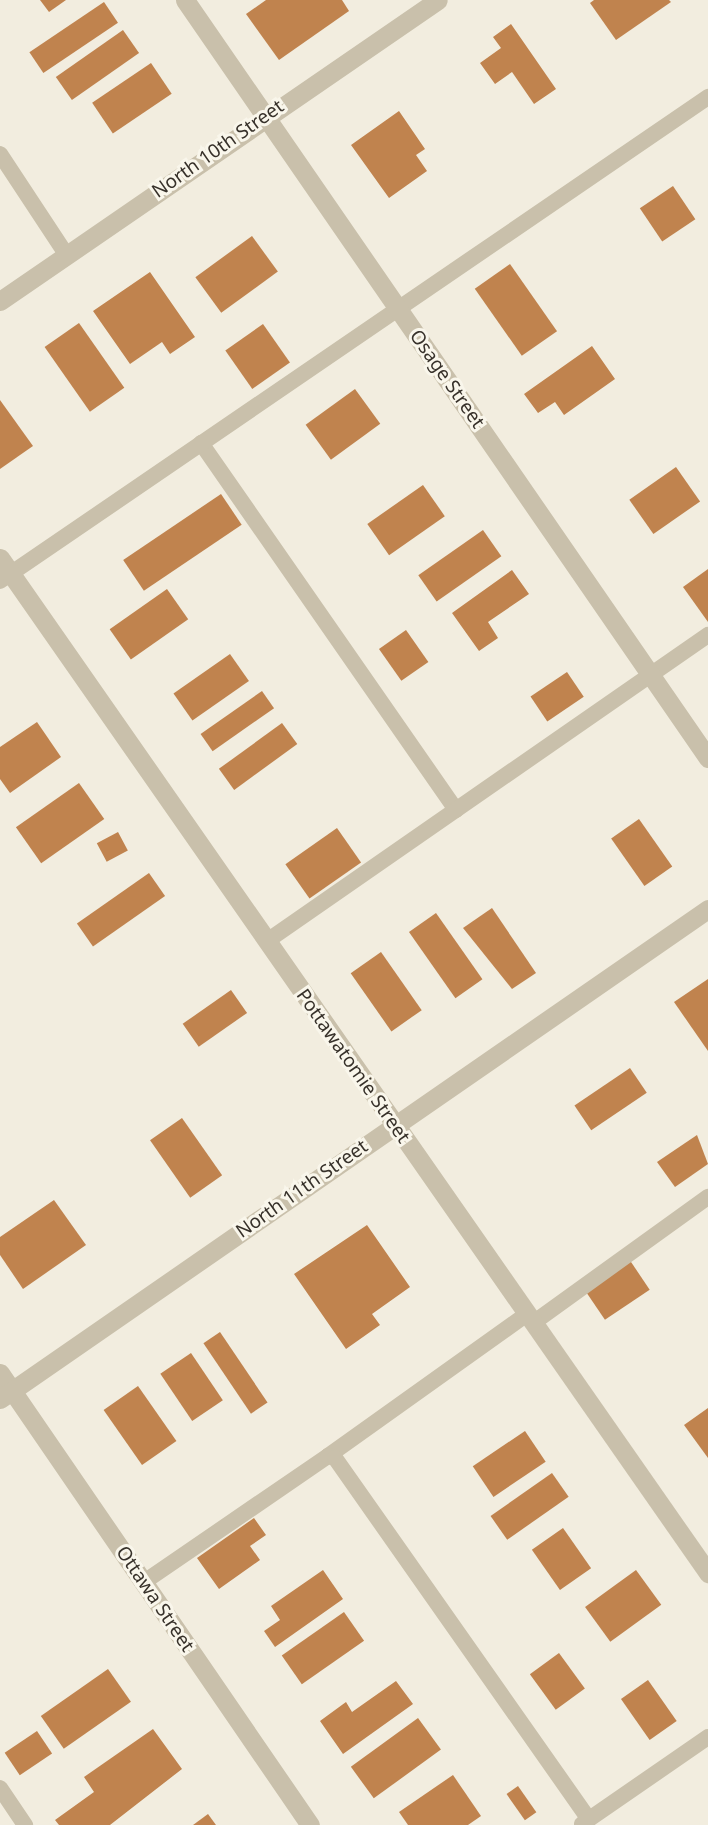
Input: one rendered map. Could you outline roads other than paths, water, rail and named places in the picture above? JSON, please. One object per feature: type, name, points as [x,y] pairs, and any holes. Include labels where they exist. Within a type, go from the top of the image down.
[{"type":"street","name":"Osage Street","points":[[185,0],[708,758]]},
{"type":"street","name":"North 10th Street","points":[[0,301],[438,0]]},
{"type":"street","name":"Pottawatomie Street","points":[[4,571],[267,941],[708,1573]]},
{"type":"street","name":"North 11th Street","points":[[6,1394],[708,909]]},
{"type":"street","name":"Ottawa Street","points":[[0,1373],[6,1394],[144,1582],[310,1825]]},
{"type":"lane","points":[[4,571],[201,443],[708,97]]},
{"type":"lane","points":[[0,154],[66,254]]},
{"type":"lane","points":[[201,443],[456,810]]},
{"type":"lane","points":[[267,941],[708,635]]},
{"type":"lane","points":[[144,1582],[708,1197]]},
{"type":"lane","points":[[328,1456],[584,1822],[708,1737]]},
{"type":"lane","points":[[0,1788],[25,1825]]}]
